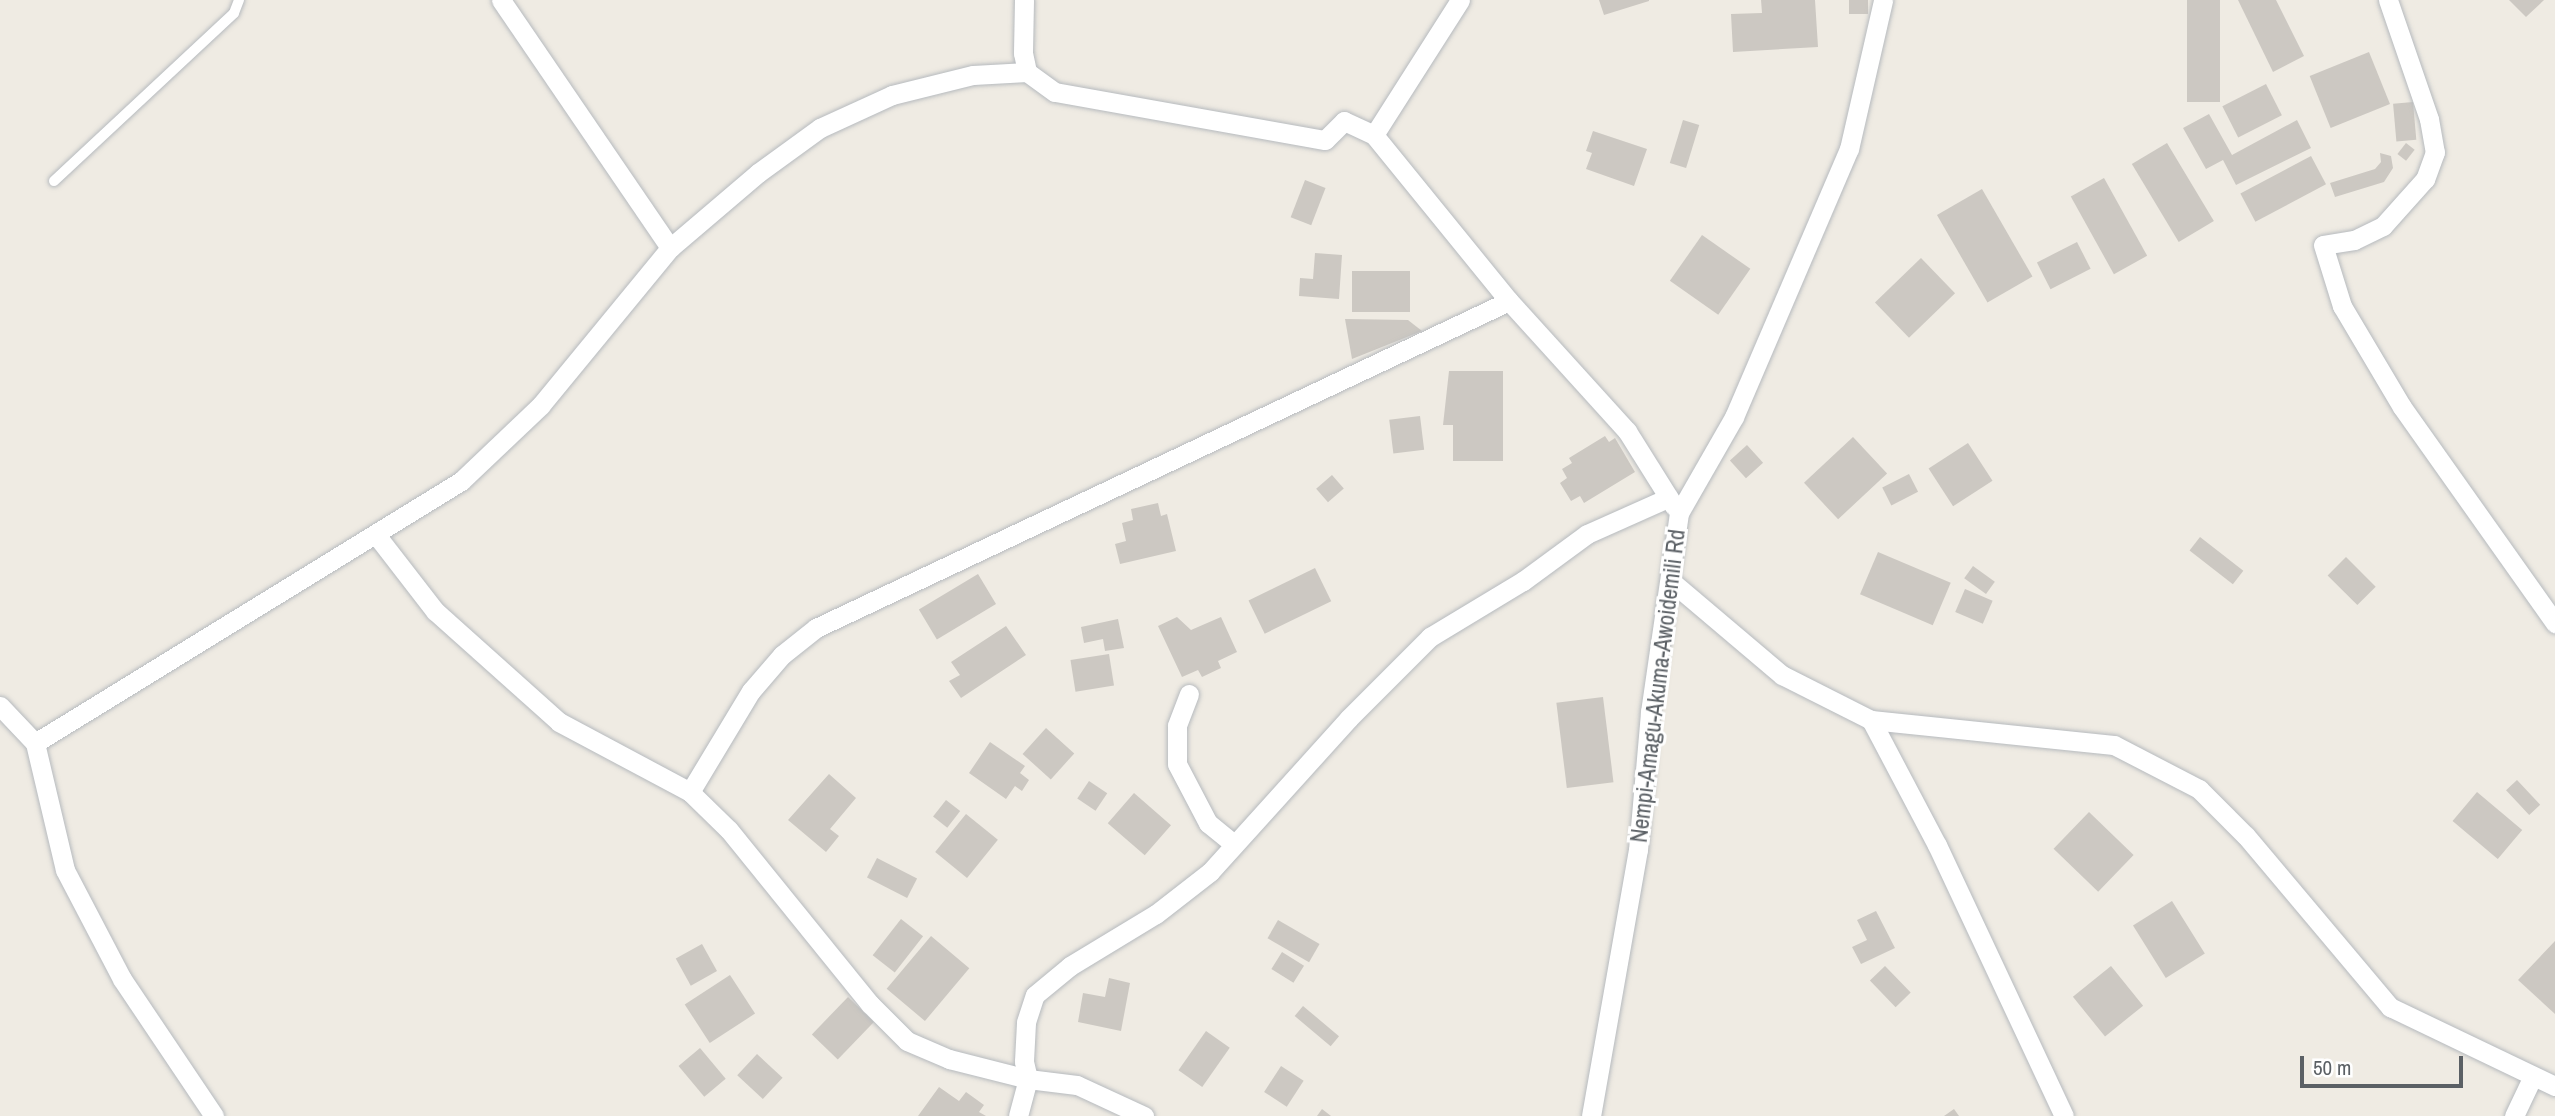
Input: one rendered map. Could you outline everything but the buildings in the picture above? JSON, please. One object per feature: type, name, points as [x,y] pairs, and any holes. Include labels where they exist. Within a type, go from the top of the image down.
[{"type":"street","points":[[501,0],[670,248]]},
{"type":"street","points":[[1024,0],[1023,53],[1027,72]]},
{"type":"street","points":[[1374,135],[1460,0]]},
{"type":"street","name":"Nempi-Amagu-Akuma-Awoidemili Rd","points":[[1591,1116],[1638,850],[1650,712],[1673,583],[1674,505],[1734,417],[1849,149],[1883,0]]},
{"type":"street","points":[[2388,0],[2429,119],[2435,152],[2425,179],[2383,226],[2354,240],[2323,245],[2342,306],[2402,407],[2555,623]]},
{"type":"street","points":[[35,743],[147,671],[377,536],[461,481],[541,405],[670,248],[820,128],[892,95],[973,75],[1027,72],[1055,92],[1325,140],[1344,121],[1374,135],[1508,301],[1627,431],[1674,505],[1587,534],[1523,581],[1430,637],[1210,872],[1156,914],[1102,944],[1035,995],[1026,1022],[1024,1061],[1028,1079],[1018,1116]]},
{"type":"street","points":[[691,792],[751,691],[782,655],[816,628],[1508,301]]},
{"type":"street","points":[[377,536],[435,611],[559,722],[691,792],[729,830],[870,1004],[907,1041],[949,1059],[1028,1079],[1077,1085],[1144,1116]]},
{"type":"street","points":[[1673,583],[1782,675],[1871,720],[2114,744],[2199,789],[2246,836],[2390,1007],[2555,1086]]},
{"type":"street","points":[[1189,694],[1177,726],[1177,764],[1208,823],[1234,844]]},
{"type":"street","points":[[0,706],[35,743],[65,870],[122,979],[214,1116]]},
{"type":"street","points":[[1871,720],[1937,845],[2064,1116]]},
{"type":"street","points":[[2514,1116],[2533,1076]]},
{"type":"lane","points":[[54,181],[234,13],[239,0]]}]
